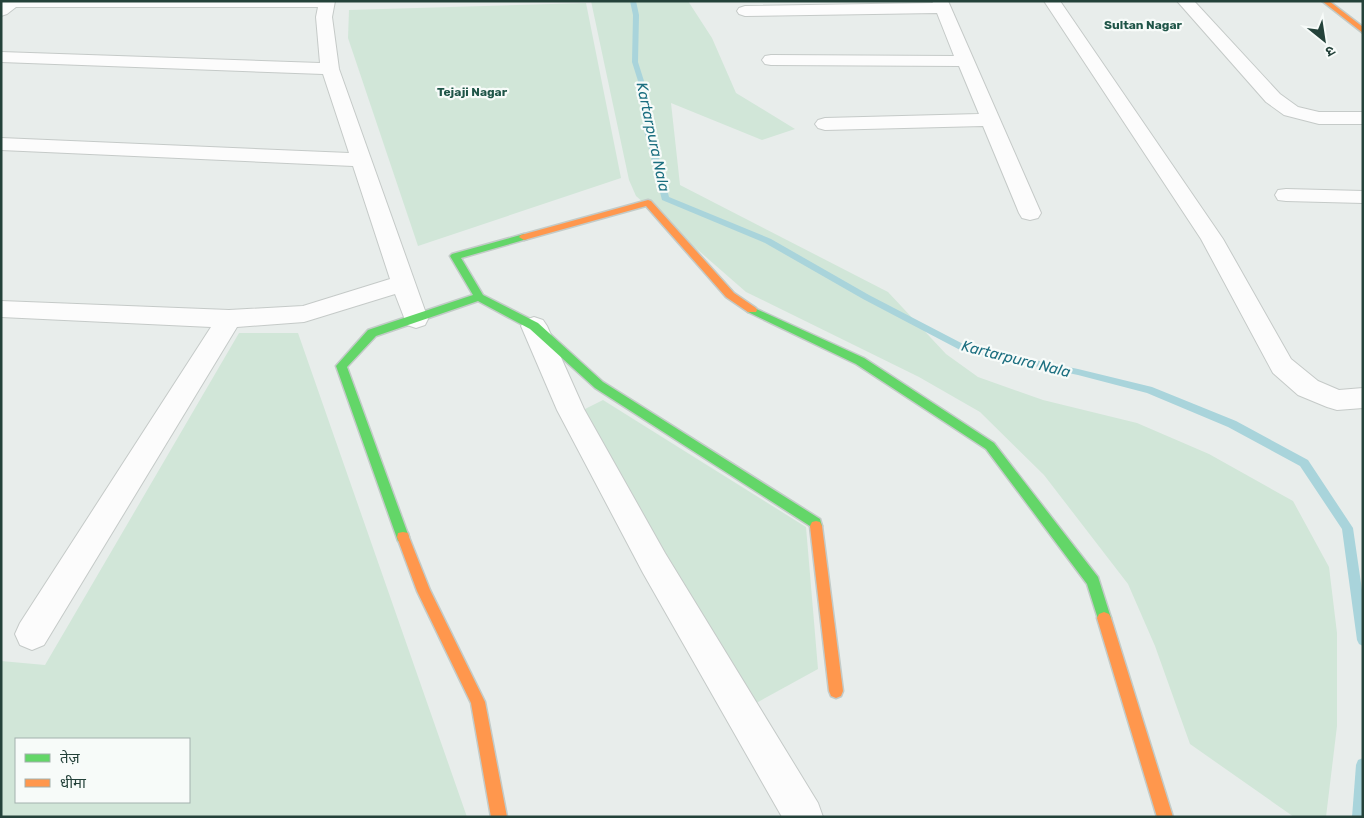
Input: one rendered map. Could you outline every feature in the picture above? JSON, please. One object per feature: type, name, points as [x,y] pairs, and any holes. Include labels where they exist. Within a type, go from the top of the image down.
[{"type":"street","points":[[1052,1],[1212,239],[1282,366],[1308,388],[1337,400],[1363,398]]},
{"type":"street","points":[[1185,1],[1273,98],[1291,111],[1319,118],[1363,118]]},
{"type":"street","points":[[1325,1],[1363,31]]},
{"type":"street","points":[[1,11],[12,2],[327,2],[324,17],[330,69],[416,319]]},
{"type":"street","points":[[745,11],[941,4],[1030,213]]},
{"type":"street","points":[[1,57],[330,69]]},
{"type":"street","points":[[771,60],[966,61]]},
{"type":"street","points":[[825,124],[991,120]]},
{"type":"street","points":[[1,144],[360,160]]},
{"type":"street","points":[[1286,195],[1363,198]]},
{"type":"street","points":[[836,691],[816,523],[599,385],[534,326],[479,296],[455,256],[648,203],[730,295],[759,315],[860,361],[990,446],[1093,581],[1165,817]]},
{"type":"street","points":[[1,309],[229,319],[304,314],[404,283]]},
{"type":"street","points":[[479,296],[372,333],[342,366],[361,415],[380,477],[424,591],[478,702],[499,817]]},
{"type":"street","points":[[32,634],[229,319]]},
{"type":"street","points":[[534,326],[571,410],[654,563],[804,817]]},
{"type":"green space","points":[[591,1],[688,1],[712,38],[736,93],[795,129],[762,140],[671,103],[680,185],[888,292],[946,354],[978,377],[1043,400],[1137,423],[1209,454],[1293,501],[1329,567],[1337,633],[1337,726],[1326,817],[1294,817],[1190,744],[1155,646],[1128,584],[1044,475],[980,412],[919,377],[746,292],[636,196],[629,180]]},
{"type":"green space","points":[[586,3],[621,178],[418,246],[348,38],[349,10]]},
{"type":"green space","points":[[239,333],[298,333],[467,817],[1,817],[1,661],[45,665]]},
{"type":"green space","points":[[603,400],[806,527],[818,669],[749,707],[583,410]]},
{"type":"waterway","name":"Kartarpura Nala","points":[[633,1],[636,15],[635,62],[647,100],[647,126],[665,198],[768,241],[866,297],[965,349],[1078,372],[1149,390],[1232,424],[1304,463],[1347,528],[1363,640]]},
{"type":"waterway","name":"Kartarpura Nala","points":[[1359,817],[1363,765]]},
{"type":"traffic: fast","points":[[403,537],[341,366],[372,333],[479,297],[455,256],[524,237]]},
{"type":"traffic: fast","points":[[479,297],[534,326],[599,385],[816,523],[816,526]]},
{"type":"traffic: fast","points":[[752,310],[860,361],[990,446],[1093,581],[1104,618]]},
{"type":"traffic: slow","points":[[1325,1],[1363,31]]},
{"type":"traffic: slow","points":[[524,237],[648,203],[730,295],[752,310]]},
{"type":"traffic: slow","points":[[816,526],[836,691]]},
{"type":"traffic: slow","points":[[403,537],[424,591],[478,702],[499,817]]},
{"type":"traffic: slow","points":[[1104,618],[1165,817]]},
{"type":"district","name":"Sultan Nagar","points":[[1143,25]]},
{"type":"district","name":"Tejaji Nagar","points":[[472,92]]}]
